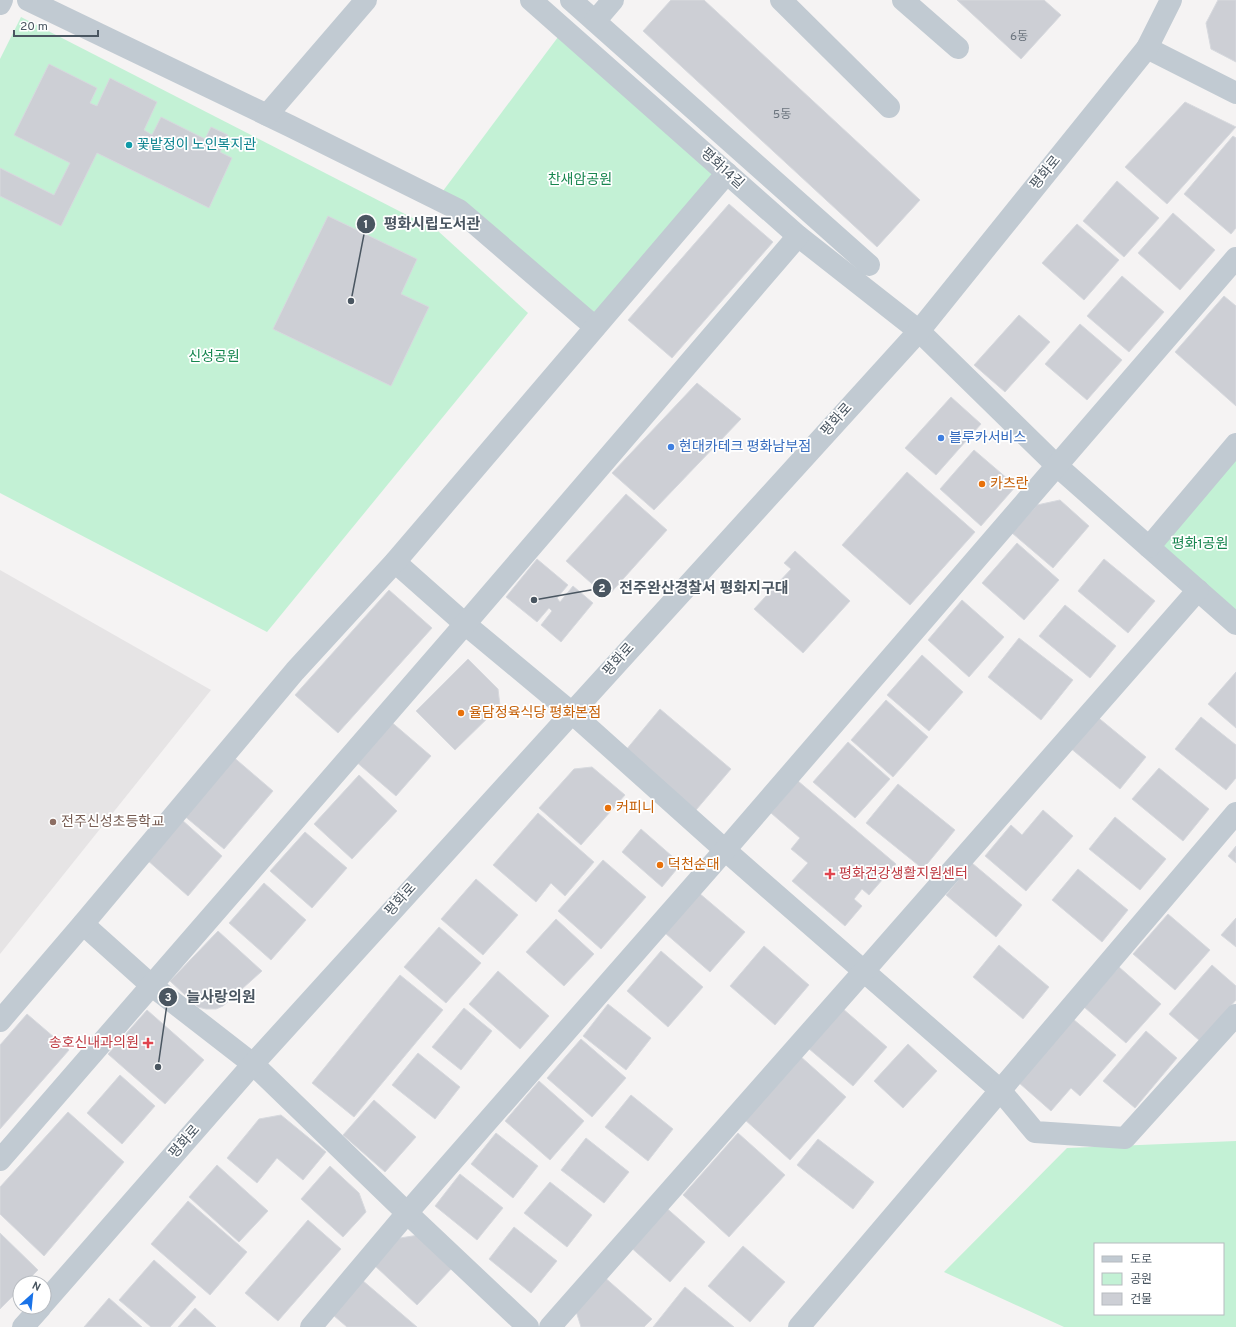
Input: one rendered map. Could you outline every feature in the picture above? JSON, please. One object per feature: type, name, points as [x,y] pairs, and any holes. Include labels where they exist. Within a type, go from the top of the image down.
[{"type":"street","points":[[0,4],[2,0]]},
{"type":"street","points":[[28,0],[267,115],[459,210],[595,327]]},
{"type":"street","name":"평화14길","points":[[531,0],[798,236],[919,330],[1056,465],[1236,624]]},
{"type":"street","points":[[571,0],[869,265]]},
{"type":"street","points":[[595,21],[613,0]]},
{"type":"street","points":[[903,0],[958,48]]},
{"type":"street","name":"평화로","points":[[52,1294],[253,1064],[919,330],[1147,48],[1171,0]]},
{"type":"street","points":[[267,115],[362,1]]},
{"type":"street","points":[[785,1],[889,107]]},
{"type":"street","points":[[1147,48],[1236,93]]},
{"type":"street","points":[[0,1021],[295,671],[395,562],[727,173]]},
{"type":"street","points":[[0,1160],[465,624],[798,236]]},
{"type":"street","points":[[311,1327],[407,1213],[724,850],[1236,258]]},
{"type":"street","points":[[1149,547],[1236,444]]},
{"type":"street","points":[[395,562],[465,624],[572,713],[724,850],[1000,1090],[1035,1132],[1125,1138],[1236,1015]]},
{"type":"street","points":[[550,1327],[864,972],[1198,590]]},
{"type":"street","points":[[799,1327],[1236,813]]},
{"type":"street","points":[[83,924],[151,985],[253,1064],[407,1213],[528,1327]]},
{"type":"street","points":[[23,1327],[34,1315]]},
{"type":"shaded area","name":"전주신성초등학교","points":[[0,570],[211,690],[0,954]]},
{"type":"green space","name":"신성공원","points":[[21,17],[438,231],[528,313],[267,632],[0,493],[0,59]]},
{"type":"green space","name":"찬새암공원","points":[[564,29],[727,173],[595,327],[437,199]]},
{"type":"green space","name":"평화1공원","points":[[1236,444],[1236,624],[1149,547]]},
{"type":"green space","points":[[1236,1141],[1236,1327],[1064,1327],[944,1272],[1067,1148]]},
{"type":"building","points":[[671,0],[704,0],[920,200],[877,247],[643,31]]},
{"type":"building","points":[[957,0],[1044,0],[1061,15],[1021,59]]},
{"type":"building","points":[[1218,0],[1236,0],[1236,62],[1211,49],[1206,23]]},
{"type":"building","name":"꽃밭정이 노인복지관","points":[[49,64],[97,88],[90,103],[97,106],[110,78],[157,102],[144,130],[152,135],[161,117],[205,139],[211,127],[228,135],[220,152],[232,158],[209,208],[97,153],[61,226],[0,196],[0,168],[54,195],[70,163],[14,135]]},
{"type":"building","points":[[1185,102],[1236,127],[1167,204],[1125,167]]},
{"type":"building","points":[[1233,136],[1236,138],[1236,228],[1231,234],[1184,194]]},
{"type":"building","points":[[1117,181],[1159,218],[1124,257],[1083,221]]},
{"type":"building","points":[[729,204],[773,242],[672,358],[628,320]]},
{"type":"building","points":[[1173,213],[1215,250],[1180,290],[1138,253]]},
{"type":"building","points":[[328,216],[417,259],[401,294],[429,307],[391,386],[273,329]]},
{"type":"building","points":[[1077,224],[1119,260],[1084,300],[1042,263]]},
{"type":"building","points":[[1122,276],[1164,312],[1129,352],[1087,316]]},
{"type":"building","points":[[1224,296],[1236,306],[1236,406],[1175,352]]},
{"type":"building","points":[[1019,315],[1050,342],[1005,392],[974,365]]},
{"type":"building","points":[[1080,324],[1122,360],[1087,400],[1045,364]]},
{"type":"building","points":[[697,383],[741,419],[654,510],[612,473]]},
{"type":"building","points":[[951,397],[981,424],[936,475],[905,448]]},
{"type":"building","points":[[974,450],[1016,486],[981,526],[940,489]]},
{"type":"building","points":[[907,472],[975,532],[910,605],[842,545]]},
{"type":"building","points":[[626,494],[667,530],[607,597],[566,561]]},
{"type":"building","points":[[1060,500],[1089,526],[1053,568],[1012,533],[1037,505]]},
{"type":"building","points":[[1017,543],[1059,580],[1024,620],[982,583]]},
{"type":"building","points":[[795,551],[850,601],[803,653],[754,609],[791,569],[784,563]]},
{"type":"building","points":[[537,559],[568,585],[557,598],[560,602],[573,586],[593,603],[561,642],[541,625],[552,611],[549,608],[537,622],[506,597]]},
{"type":"building","points":[[1104,559],[1155,601],[1128,633],[1078,591]]},
{"type":"building","points":[[389,590],[432,628],[338,733],[295,695]]},
{"type":"building","points":[[962,600],[1004,637],[969,677],[928,640]]},
{"type":"building","points":[[1065,605],[1116,646],[1090,678],[1039,636]]},
{"type":"building","points":[[1019,638],[1073,680],[1041,720],[988,677]]},
{"type":"building","points":[[922,655],[963,692],[929,731],[887,695]]},
{"type":"building","points":[[468,659],[498,689],[500,706],[455,750],[416,711]]},
{"type":"building","points":[[1236,672],[1236,728],[1208,704]]},
{"type":"building","points":[[886,700],[928,737],[893,777],[851,740]]},
{"type":"building","points":[[660,709],[731,769],[696,810],[626,750]]},
{"type":"building","points":[[1095,715],[1146,757],[1120,789],[1069,747]]},
{"type":"building","points":[[1201,717],[1236,745],[1236,778],[1226,790],[1175,749]]},
{"type":"building","points":[[389,720],[431,756],[396,796],[354,760]]},
{"type":"building","points":[[848,742],[890,779],[855,818],[813,782]]},
{"type":"building","points":[[231,755],[273,791],[224,849],[182,814]]},
{"type":"building","points":[[592,767],[625,795],[581,845],[539,808],[574,769]]},
{"type":"building","points":[[1159,768],[1209,809],[1183,841],[1132,799]]},
{"type":"building","points":[[359,775],[397,811],[352,859],[314,824]]},
{"type":"building","points":[[798,781],[896,864],[869,895],[862,889],[854,899],[862,906],[845,926],[792,881],[808,863],[791,849],[800,838],[771,813]]},
{"type":"building","points":[[898,784],[955,830],[923,869],[866,823]]},
{"type":"building","points":[[1043,810],[1073,836],[1026,891],[985,856],[1011,825],[1022,835]]},
{"type":"building","points":[[538,813],[594,862],[565,896],[551,883],[536,902],[493,865]]},
{"type":"building","points":[[1115,817],[1166,859],[1140,890],[1089,849]]},
{"type":"building","points":[[181,819],[222,856],[188,896],[146,859]]},
{"type":"building","points":[[641,829],[681,864],[662,887],[622,852]]},
{"type":"building","points":[[305,832],[347,868],[312,908],[270,871]]},
{"type":"building","points":[[1236,846],[1236,863],[1228,856]]},
{"type":"building","points":[[603,860],[646,897],[601,949],[558,911]]},
{"type":"building","points":[[972,863],[1022,905],[996,937],[946,895]]},
{"type":"building","points":[[1078,869],[1128,910],[1102,942],[1052,900]]},
{"type":"building","points":[[476,879],[518,915],[483,955],[441,919]]},
{"type":"building","points":[[264,883],[306,920],[271,960],[229,923]]},
{"type":"building","points":[[699,893],[745,932],[710,972],[665,933]]},
{"type":"building","points":[[1168,914],[1210,950],[1175,990],[1133,954]]},
{"type":"building","points":[[1236,918],[1236,947],[1221,935]]},
{"type":"building","points":[[556,919],[594,954],[564,986],[526,952]]},
{"type":"building","points":[[439,927],[481,963],[446,1003],[404,967]]},
{"type":"building","points":[[218,931],[262,971],[223,1006],[216,1009],[206,1009],[198,1007],[170,981]]},
{"type":"building","points":[[999,945],[1049,987],[1023,1019],[973,977]]},
{"type":"building","points":[[764,946],[809,985],[775,1025],[730,986]]},
{"type":"building","points":[[661,951],[703,987],[668,1027],[627,991]]},
{"type":"building","points":[[1212,965],[1236,986],[1236,1000],[1200,1041],[1169,1014]]},
{"type":"building","points":[[1119,967],[1161,1004],[1126,1043],[1084,1007]]},
{"type":"building","points":[[498,971],[549,1016],[520,1049],[469,1004]]},
{"type":"building","points":[[400,975],[443,1010],[354,1117],[312,1083]]},
{"type":"building","points":[[608,1004],[651,1038],[626,1070],[583,1036]]},
{"type":"building","points":[[464,1008],[492,1031],[461,1070],[432,1047]]},
{"type":"building","points":[[842,1008],[887,1047],[853,1086],[808,1048]]},
{"type":"building","points":[[147,1010],[204,1060],[165,1104],[108,1054]]},
{"type":"building","points":[[27,1014],[69,1050],[0,1129],[0,1045]]},
{"type":"building","points":[[1073,1019],[1116,1055],[1080,1096],[1071,1088],[1051,1111],[1018,1082]]},
{"type":"building","points":[[1146,1031],[1177,1058],[1135,1108],[1103,1081]]},
{"type":"building","points":[[581,1039],[626,1078],[592,1117],[547,1078]]},
{"type":"building","points":[[908,1044],[937,1071],[903,1108],[874,1081]]},
{"type":"building","points":[[418,1053],[460,1087],[435,1119],[392,1085]]},
{"type":"building","points":[[800,1056],[846,1097],[790,1160],[744,1119]]},
{"type":"building","points":[[120,1075],[155,1106],[122,1144],[87,1113]]},
{"type":"building","points":[[539,1081],[584,1121],[550,1160],[505,1121]]},
{"type":"building","points":[[631,1095],[673,1129],[648,1161],[605,1127]]},
{"type":"building","points":[[374,1100],[416,1137],[385,1172],[343,1135]]},
{"type":"building","points":[[68,1112],[124,1162],[44,1256],[0,1214],[0,1187]]},
{"type":"building","points":[[281,1115],[326,1152],[303,1180],[277,1158],[257,1183],[227,1158],[259,1119]]},
{"type":"building","points":[[496,1133],[538,1166],[513,1198],[471,1164]]},
{"type":"building","points":[[738,1133],[785,1175],[729,1237],[683,1195]]},
{"type":"building","points":[[586,1138],[629,1172],[604,1203],[561,1170]]},
{"type":"building","points":[[818,1139],[874,1182],[853,1209],[797,1165]]},
{"type":"building","points":[[217,1165],[268,1211],[239,1242],[189,1197]]},
{"type":"building","points":[[330,1166],[359,1193],[366,1212],[343,1237],[301,1199]]},
{"type":"building","points":[[460,1174],[503,1208],[477,1240],[435,1206]]},
{"type":"building","points":[[550,1182],[592,1215],[567,1247],[524,1213]]},
{"type":"building","points":[[188,1201],[247,1252],[210,1295],[151,1244]]},
{"type":"building","points":[[663,1205],[705,1242],[670,1282],[628,1245]]},
{"type":"building","points":[[308,1220],[341,1249],[278,1321],[245,1293]]},
{"type":"building","points":[[514,1227],[557,1261],[531,1293],[489,1259]]},
{"type":"building","points":[[0,1233],[38,1270],[33,1275],[12,1275],[12,1297],[0,1309]]},
{"type":"building","points":[[419,1235],[453,1267],[417,1305],[374,1265],[400,1238]]},
{"type":"building","points":[[743,1246],[785,1282],[750,1322],[708,1286]]},
{"type":"building","points":[[154,1260],[196,1297],[170,1327],[151,1327],[119,1300]]},
{"type":"building","points":[[603,1276],[652,1319],[644,1327],[581,1327],[575,1308]]},
{"type":"building","points":[[362,1280],[417,1327],[347,1327],[333,1315]]},
{"type":"building","points":[[685,1287],[734,1327],[653,1327]]},
{"type":"building","points":[[109,1298],[142,1327],[84,1327]]},
{"type":"building","points":[[195,1308],[216,1327],[178,1327]]},
{"type":"place","name":"꽃밭정이 노인복지관","points":[[129,145]]},
{"type":"place","name":"평화시립도서관","points":[[351,301]]},
{"type":"place","name":"블루카서비스","points":[[941,438]]},
{"type":"place","name":"현대카테크 평화남부점","points":[[671,447]]},
{"type":"place","name":"카츠란","points":[[982,484]]},
{"type":"place","name":"전주완산경찰서 평화지구대","points":[[534,600]]},
{"type":"place","name":"율담정육식당 평화본점","points":[[461,713]]},
{"type":"place","name":"커피니","points":[[608,808]]},
{"type":"place","name":"전주신성초등학교","points":[[53,822]]},
{"type":"place","name":"덕천순대","points":[[660,865]]},
{"type":"place","name":"평화건강생활지원센터","points":[[830,874]]},
{"type":"place","name":"송호신내과의원","points":[[148,1043]]},
{"type":"place","name":"늘사랑의원","points":[[158,1067]]}]
